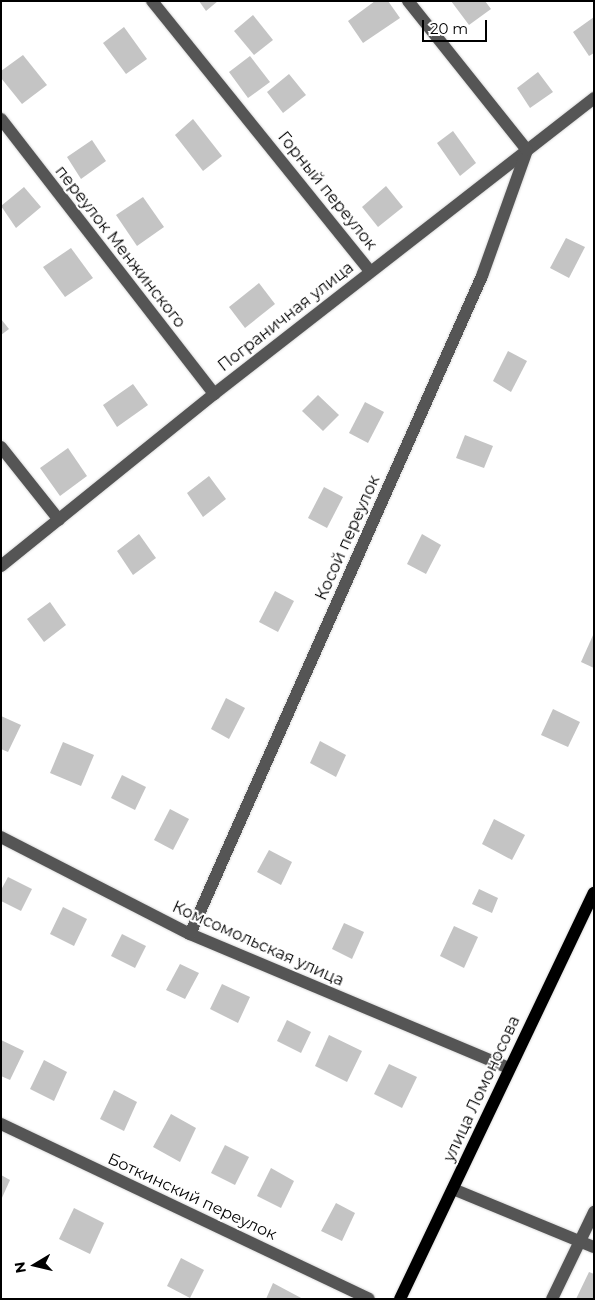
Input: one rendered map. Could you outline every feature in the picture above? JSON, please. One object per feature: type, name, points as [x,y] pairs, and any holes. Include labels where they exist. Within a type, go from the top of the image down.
[{"type":"main road","name":"улица Ломоносова","points":[[400,1299],[508,1068],[594,893]]},
{"type":"street","name":"Горный переулок","points":[[153,1],[370,271]]},
{"type":"street","points":[[408,1],[526,150]]},
{"type":"street","name":"Пограничная улица","points":[[1,566],[214,394],[594,98]]},
{"type":"street","name":"переулок Менжинского","points":[[1,119],[214,394]]},
{"type":"street","name":"Косой переулок","points":[[190,934],[482,276],[526,150]]},
{"type":"street","points":[[1,447],[59,520]]},
{"type":"street","name":"Комсомольская улица","points":[[1,836],[190,934],[508,1068]]},
{"type":"street","name":"Боткинский переулок","points":[[1,1124],[369,1299]]},
{"type":"street","points":[[453,1189],[580,1239],[594,1248]]},
{"type":"street","points":[[552,1299],[594,1212]]},
{"type":"building","points":[[199,1],[218,1],[206,11]]},
{"type":"building","points":[[375,1],[388,1],[400,18],[363,43],[348,21]]},
{"type":"building","points":[[451,1],[485,1],[491,9],[469,25]]},
{"type":"building","points":[[253,15],[273,40],[254,55],[234,31]]},
{"type":"building","points":[[594,17],[594,53],[589,56],[573,32]]},
{"type":"building","points":[[124,27],[147,59],[126,74],[103,43]]},
{"type":"building","points":[[23,55],[47,85],[22,104],[1,78],[1,71]]},
{"type":"building","points":[[250,56],[270,82],[248,98],[229,72]]},
{"type":"building","points":[[538,72],[553,92],[530,108],[517,88]]},
{"type":"building","points":[[289,74],[306,95],[283,113],[267,92]]},
{"type":"building","points":[[193,119],[222,156],[203,171],[175,135]]},
{"type":"building","points":[[453,131],[476,163],[460,176],[437,143]]},
{"type":"building","points":[[92,140],[106,161],[81,179],[67,157]]},
{"type":"building","points":[[386,186],[403,207],[378,227],[362,207]]},
{"type":"building","points":[[24,187],[41,207],[16,228],[1,206]]},
{"type":"building","points":[[143,197],[164,227],[137,246],[116,215]]},
{"type":"building","points":[[566,238],[585,247],[569,278],[550,268]]},
{"type":"building","points":[[71,248],[93,278],[65,297],[43,267]]},
{"type":"building","points":[[259,283],[275,304],[245,328],[229,307]]},
{"type":"building","points":[[1,319],[9,329],[1,335]]},
{"type":"building","points":[[508,351],[527,361],[511,392],[493,381]]},
{"type":"building","points":[[133,384],[148,405],[117,427],[103,405]]},
{"type":"building","points":[[318,395],[339,415],[323,431],[302,411]]},
{"type":"building","points":[[365,402],[384,412],[368,443],[349,433]]},
{"type":"building","points":[[465,435],[493,446],[484,468],[456,458]]},
{"type":"building","points":[[68,448],[87,476],[60,496],[40,468]]},
{"type":"building","points":[[209,476],[226,499],[203,517],[187,493]]},
{"type":"building","points":[[324,487],[343,497],[327,528],[308,518]]},
{"type":"building","points":[[139,534],[156,558],[133,575],[117,551]]},
{"type":"building","points":[[422,534],[441,545],[426,574],[407,564]]},
{"type":"building","points":[[275,591],[294,601],[278,632],[259,622]]},
{"type":"building","points":[[50,602],[66,625],[44,642],[27,619]]},
{"type":"building","points":[[594,633],[594,668],[581,662]]},
{"type":"building","points":[[226,698],[245,708],[229,739],[211,729]]},
{"type":"building","points":[[553,709],[580,722],[568,747],[541,735]]},
{"type":"building","points":[[1,716],[21,725],[8,752],[1,749]]},
{"type":"building","points":[[320,741],[346,755],[336,777],[310,763]]},
{"type":"building","points":[[63,742],[94,755],[81,786],[50,773]]},
{"type":"building","points":[[122,775],[146,787],[135,810],[111,798]]},
{"type":"building","points":[[170,809],[189,819],[173,850],[154,840]]},
{"type":"building","points":[[494,819],[525,835],[512,860],[482,844]]},
{"type":"building","points":[[269,850],[292,862],[281,885],[257,872]]},
{"type":"building","points":[[8,877],[32,889],[21,911],[1,901],[1,890]]},
{"type":"building","points":[[479,889],[498,898],[492,913],[472,904]]},
{"type":"building","points":[[63,907],[87,919],[74,946],[50,934]]},
{"type":"building","points":[[344,923],[364,932],[352,959],[332,949]]},
{"type":"building","points":[[454,926],[478,937],[464,968],[440,956]]},
{"type":"building","points":[[122,934],[146,946],[135,968],[111,956]]},
{"type":"building","points":[[180,964],[199,973],[185,999],[166,990]]},
{"type":"building","points":[[222,984],[250,997],[238,1023],[210,1009]]},
{"type":"building","points":[[287,1020],[311,1032],[301,1053],[277,1041]]},
{"type":"building","points":[[329,1035],[362,1051],[347,1082],[315,1066]]},
{"type":"building","points":[[1,1040],[24,1051],[10,1080],[1,1076]]},
{"type":"building","points":[[44,1060],[67,1072],[54,1101],[30,1089]]},
{"type":"building","points":[[389,1064],[417,1077],[402,1108],[374,1094]]},
{"type":"building","points":[[114,1090],[137,1102],[124,1131],[100,1119]]},
{"type":"building","points":[[171,1114],[196,1128],[180,1162],[153,1147]]},
{"type":"building","points":[[225,1145],[249,1157],[235,1185],[211,1173]]},
{"type":"building","points":[[271,1168],[294,1181],[281,1208],[257,1196]]},
{"type":"building","points":[[1,1175],[10,1180],[1,1200]]},
{"type":"building","points":[[336,1203],[355,1213],[342,1241],[321,1231]]},
{"type":"building","points":[[74,1208],[104,1223],[90,1254],[59,1239]]},
{"type":"building","points":[[181,1258],[204,1270],[190,1298],[167,1286]]},
{"type":"building","points":[[589,1272],[594,1274],[594,1299],[576,1299]]},
{"type":"building","points":[[273,1283],[303,1299],[266,1299]]}]
